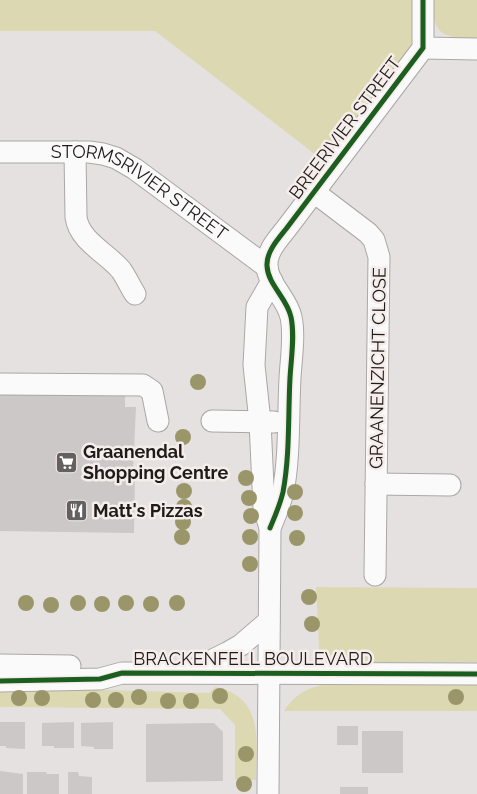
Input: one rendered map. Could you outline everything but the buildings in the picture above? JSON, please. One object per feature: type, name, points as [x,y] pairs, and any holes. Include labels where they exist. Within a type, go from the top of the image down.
[{"type":"street","name":"BREERIVIER STREET","points":[[270,528],[264,508],[260,422],[254,365],[255,323],[257,307],[269,274],[267,260],[272,248],[423,48],[423,0]]},
{"type":"street","points":[[423,48],[477,49]]},
{"type":"street","name":"STORMSRIVIER STREET","points":[[0,152],[103,154],[126,163],[269,274]]},
{"type":"street","points":[[76,152],[76,217],[79,227],[85,236],[121,270],[135,294]]},
{"type":"street","name":"GRAANENZICHT CLOSE","points":[[314,192],[368,233],[374,240],[380,257],[375,575]]},
{"type":"street","points":[[268,794],[270,528],[278,510],[283,491],[288,422],[291,317],[286,302],[269,274]]},
{"type":"street","points":[[0,384],[144,385],[152,391],[158,421]]},
{"type":"street","points":[[212,421],[288,422]]},
{"type":"street","name":"GRAANENZICHT CLOSE","points":[[376,484],[450,485]]},
{"type":"street","points":[[186,673],[234,649],[269,621]]},
{"type":"street","name":"BRACKENFELL BOULEVARD","points":[[0,665],[103,667],[122,673]]},
{"type":"street","name":"BRACKENFELL BOULEVARD","points":[[0,681],[100,679],[122,673],[477,674]]},
{"type":"shaded area","points":[[0,0],[412,0],[413,39],[408,52],[325,162],[155,31],[0,31]]},
{"type":"shaded area","points":[[432,0],[477,0],[477,40],[456,38],[442,33],[435,21]]},
{"type":"shaded area","points":[[316,587],[477,588],[477,662],[332,662],[320,659],[314,656],[319,649]]},
{"type":"shaded area","points":[[328,684],[477,685],[477,711],[284,711],[303,692]]},
{"type":"shaded area","points":[[215,687],[231,692],[242,700],[250,710],[256,736],[256,780],[235,779],[235,725],[220,709],[0,707],[0,689],[209,693]]},
{"type":"cycle path","points":[[270,528],[283,492],[285,478],[293,332],[289,310],[268,273],[268,256],[276,241],[423,48],[423,0]]},
{"type":"cycle path","points":[[0,681],[100,679],[122,673],[477,674]]},
{"type":"place","name":"Graanendal Shopping Centre","points":[[67,462]]},
{"type":"place","name":"Matt's Pizzas","points":[[77,511]]}]
